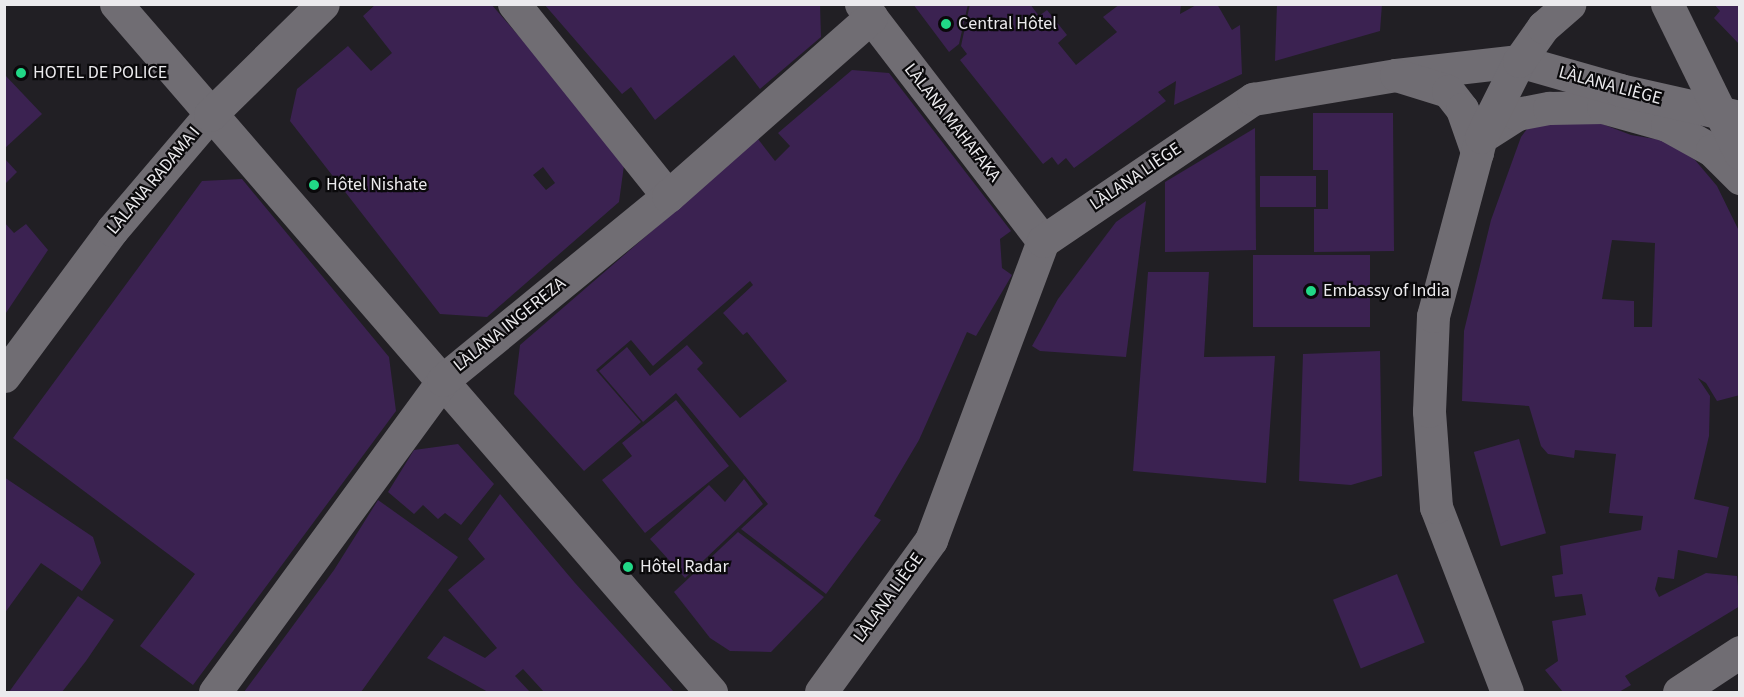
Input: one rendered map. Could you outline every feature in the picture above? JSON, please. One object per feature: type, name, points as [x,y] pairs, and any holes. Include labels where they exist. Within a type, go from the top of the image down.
[{"type":"street","points":[[116,4],[711,693]]},
{"type":"street","name":"LÀLANA RADAMA I","points":[[4,376],[112,230],[210,115],[323,4]]},
{"type":"street","points":[[514,4],[668,196]]},
{"type":"street","points":[[1507,693],[1436,507],[1429,411],[1433,316],[1479,145],[1519,61],[1543,27],[1569,4]]},
{"type":"street","points":[[1667,4],[1731,115],[1740,153]]},
{"type":"street","name":"LÀLANA INGEREZA","points":[[215,693],[443,380],[668,196],[866,11]]},
{"type":"street","name":"LÀLANA MAHAFAKA","points":[[866,11],[1043,241]]},
{"type":"street","name":"LÀLANA LIÈGE","points":[[821,693],[931,540],[1043,241],[1252,99],[1396,75],[1519,61],[1731,115]]},
{"type":"street","points":[[1396,75],[1448,91],[1462,109],[1479,145]]},
{"type":"street","points":[[1479,145],[1517,114],[1549,108],[1603,107],[1667,125],[1712,150],[1740,178]]},
{"type":"street","points":[[1679,693],[1740,652]]},
{"type":"building","points":[[376,4],[491,4],[625,158],[619,202],[487,317],[440,314],[290,121],[297,89],[348,46],[371,71],[392,53],[363,16]],"holes":[[[543,167],[555,183],[546,190],[533,175]]]},
{"type":"building","points":[[544,4],[820,4],[821,37],[760,89],[734,55],[655,120],[631,87],[622,94]]},
{"type":"building","name":"Central Hôtel","points":[[913,4],[968,4],[959,44],[949,52]]},
{"type":"building","points":[[970,4],[1030,4],[1039,16],[1047,10],[1067,35],[1058,43],[1076,65],[1117,32],[1103,17],[1120,4],[1181,4],[1180,14],[1198,4],[1217,4],[1232,30],[1240,25],[1242,74],[1174,105],[1176,81],[1158,92],[1166,101],[1074,168],[1066,158],[1058,165],[1052,157],[1043,164],[960,60],[967,54],[961,46]]},
{"type":"building","points":[[1277,4],[1382,4],[1380,31],[1275,61]]},
{"type":"building","points":[[1714,4],[1740,4],[1740,45],[1714,18],[1720,11]]},
{"type":"building","points":[[852,70],[889,73],[1011,231],[1000,239],[1002,268],[1012,275],[976,336],[967,332],[919,440],[874,516],[881,520],[826,594],[741,529],[768,504],[676,393],[643,422],[599,371],[627,347],[650,376],[687,345],[703,363],[697,369],[740,418],[787,381],[747,332],[743,335],[723,313],[753,285],[750,281],[653,366],[631,340],[596,370],[641,422],[584,471],[514,394],[520,345],[682,205],[751,130],[775,161],[790,146],[778,133]]},
{"type":"building","points":[[4,74],[42,114],[4,149]]},
{"type":"building","points":[[1313,113],[1393,113],[1394,251],[1314,252],[1314,209],[1328,209],[1328,170],[1313,170]]},
{"type":"building","points":[[1597,122],[1631,135],[1667,141],[1695,160],[1717,186],[1740,233],[1740,395],[1717,401],[1706,383],[1698,378],[1710,396],[1709,436],[1694,499],[1729,507],[1717,558],[1678,550],[1674,579],[1658,577],[1655,589],[1659,597],[1706,573],[1737,576],[1740,606],[1625,676],[1631,685],[1619,692],[1563,692],[1545,670],[1558,661],[1552,621],[1586,615],[1582,594],[1555,597],[1552,576],[1563,574],[1560,546],[1641,530],[1643,516],[1609,513],[1616,454],[1575,450],[1574,458],[1548,454],[1541,446],[1529,406],[1462,401],[1464,331],[1491,220],[1521,137],[1530,125]],"holes":[[[1612,240],[1655,243],[1652,327],[1634,327],[1634,301],[1602,299]]]},
{"type":"building","points":[[1255,128],[1256,250],[1165,252],[1165,182]]},
{"type":"building","points":[[5,159],[17,172],[5,184]]},
{"type":"building","points":[[1260,176],[1316,176],[1316,207],[1260,207]]},
{"type":"building","points":[[242,179],[389,357],[396,411],[193,685],[140,646],[195,574],[13,438],[202,181]]},
{"type":"building","points":[[1146,201],[1126,357],[1040,351],[1032,346],[1058,299],[1116,222]]},
{"type":"building","points":[[4,222],[14,233],[26,224],[48,250],[4,316]]},
{"type":"building","name":"Embassy of India","points":[[1253,255],[1370,255],[1370,327],[1253,327]]},
{"type":"building","points":[[1148,272],[1209,272],[1204,357],[1275,356],[1266,483],[1133,471]]},
{"type":"building","points":[[1380,351],[1382,476],[1351,485],[1299,481],[1303,354]]},
{"type":"building","points":[[676,400],[729,466],[645,533],[602,480],[632,456],[622,443]]},
{"type":"building","points":[[1519,439],[1546,533],[1501,546],[1474,452]]},
{"type":"building","points":[[458,444],[494,484],[461,525],[445,513],[438,519],[423,505],[414,514],[388,492],[414,450]]},
{"type":"building","points":[[4,477],[93,537],[101,563],[82,591],[41,563],[4,614]]},
{"type":"building","points":[[744,479],[763,504],[685,578],[650,539],[709,485],[725,502]]},
{"type":"building","points":[[500,494],[575,583],[674,692],[544,692],[523,669],[515,676],[530,692],[488,692],[427,658],[444,636],[485,658],[497,648],[448,590],[485,559],[468,539]]},
{"type":"building","points":[[378,500],[458,557],[361,692],[244,692],[334,570]]},
{"type":"building","points":[[738,532],[824,597],[771,652],[730,651],[710,638],[674,592]]},
{"type":"building","points":[[1397,574],[1425,643],[1361,668],[1333,600]]},
{"type":"building","points":[[78,596],[114,620],[86,661],[62,692],[9,692]]},
{"type":"place","name":"Central Hôtel","points":[[946,24]]},
{"type":"place","name":"HOTEL DE POLICE","points":[[21,73]]},
{"type":"place","name":"Hôtel Nishate","points":[[314,185]]},
{"type":"place","name":"Embassy of India","points":[[1311,291]]},
{"type":"place","name":"Hôtel Radar","points":[[628,567]]}]
